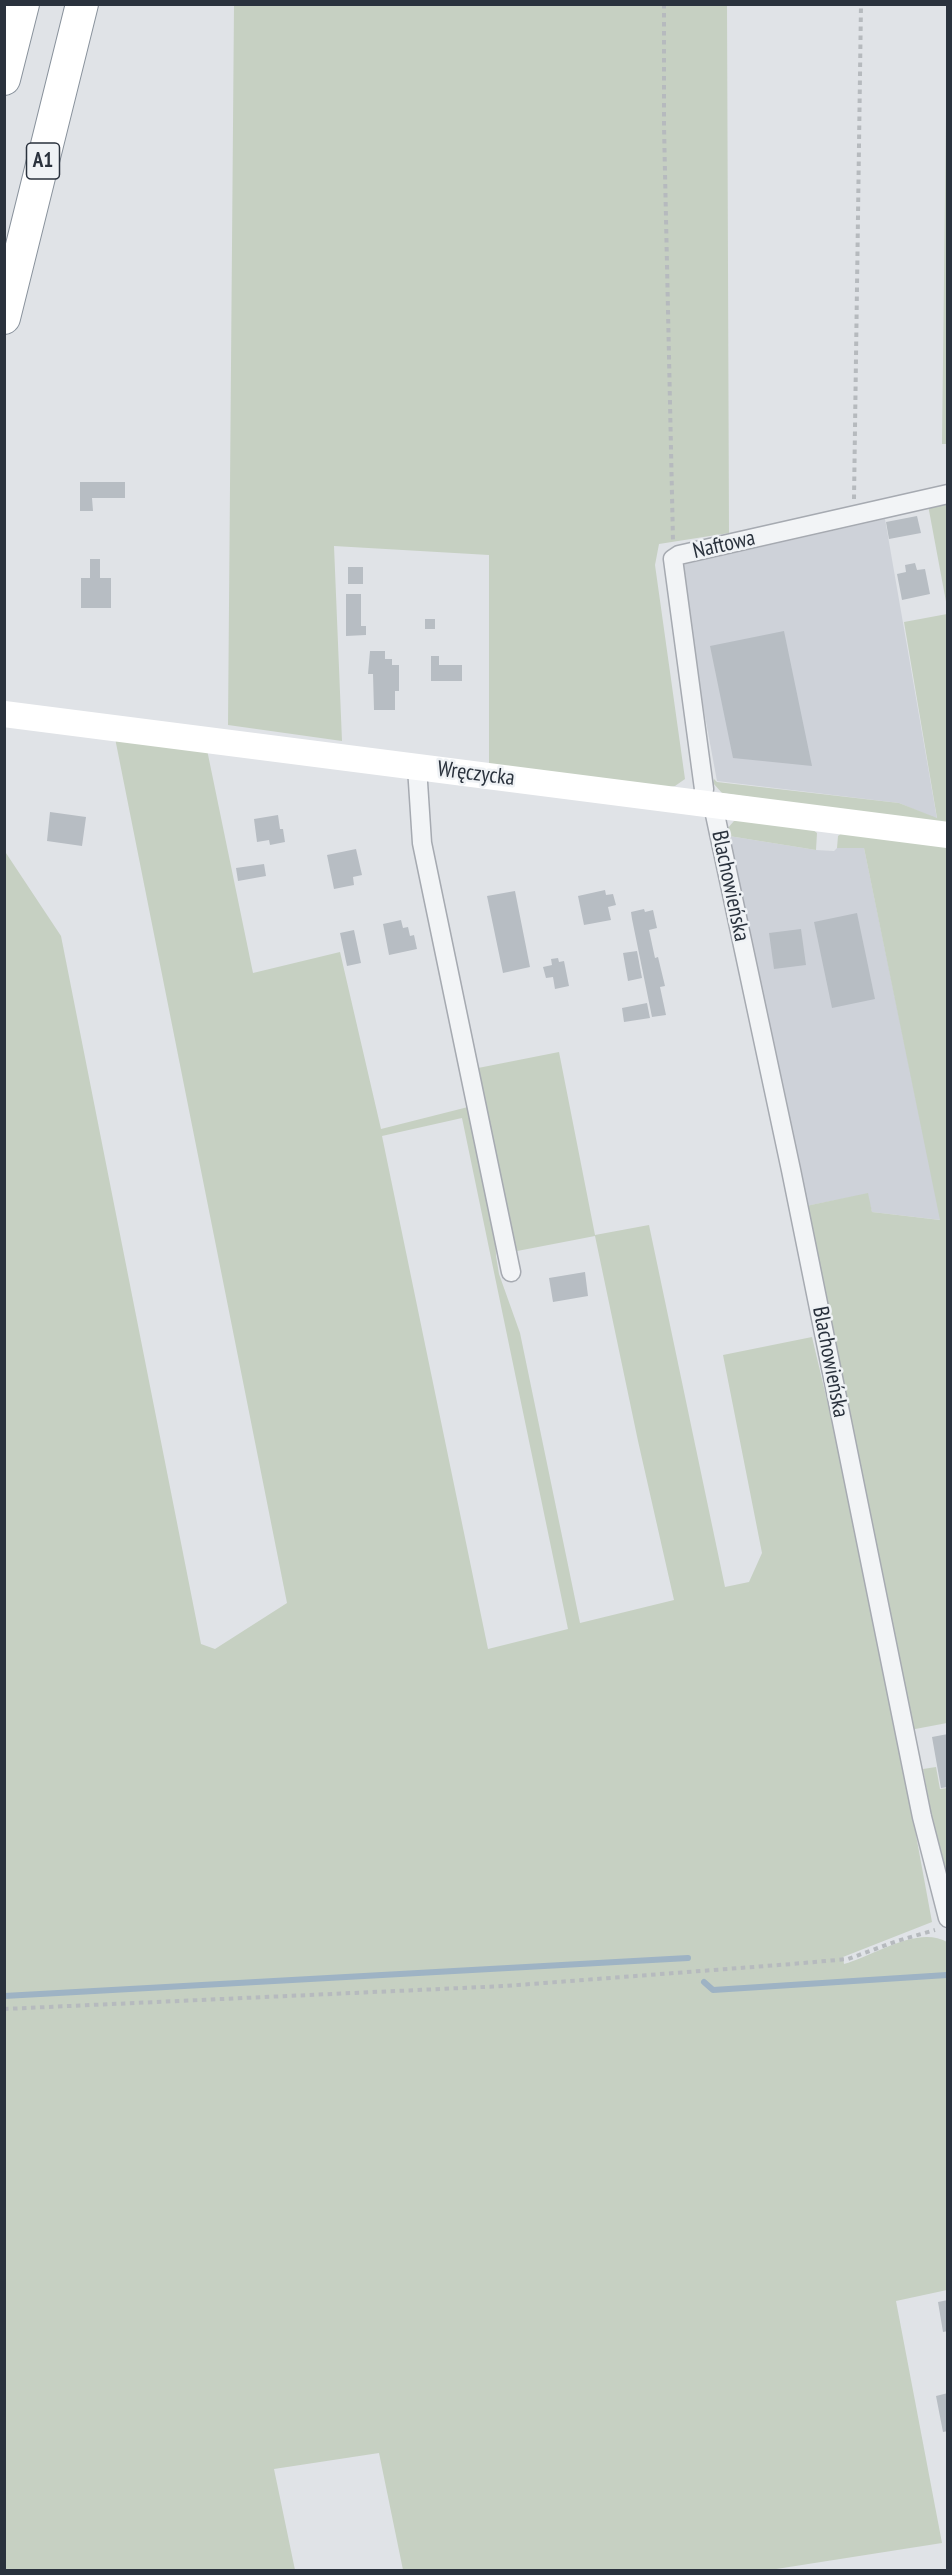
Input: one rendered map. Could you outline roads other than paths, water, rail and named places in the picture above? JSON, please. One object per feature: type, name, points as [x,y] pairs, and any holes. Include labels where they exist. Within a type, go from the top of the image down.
[{"type":"highway","points":[[4,79],[23,4]]},
{"type":"highway","name":"A1","points":[[4,318],[82,4]]},
{"type":"main road","name":"Wręczycka","points":[[4,714],[948,835]]},
{"type":"street","name":"Naftowa","points":[[707,805],[672,563],[677,555],[948,494]]},
{"type":"street","points":[[417,767],[422,843],[511,1272]]},
{"type":"street","name":"Blachowieńska","points":[[707,805],[791,1170],[942,1924]]},
{"type":"waterway","points":[[4,1996],[688,1958]]},
{"type":"waterway","points":[[704,1982],[713,1990],[947,1975]]}]
